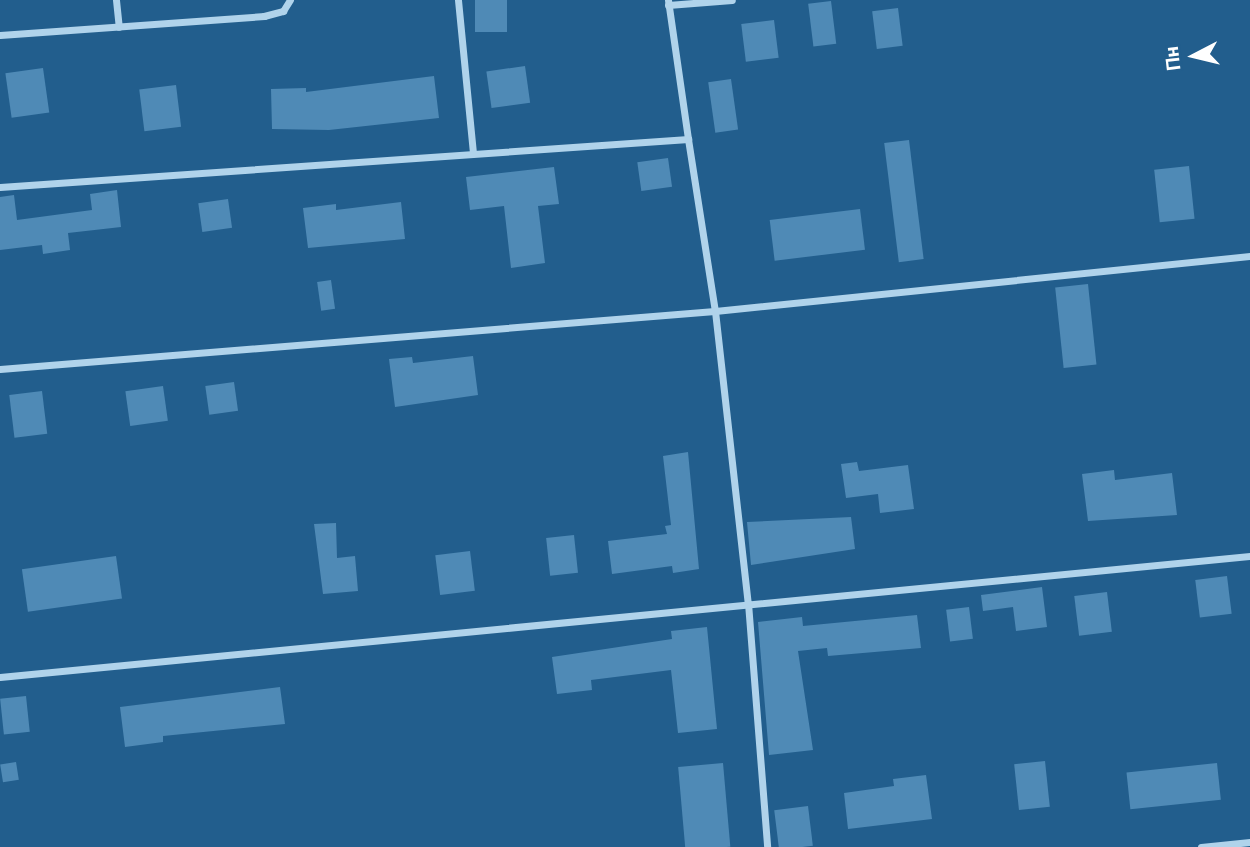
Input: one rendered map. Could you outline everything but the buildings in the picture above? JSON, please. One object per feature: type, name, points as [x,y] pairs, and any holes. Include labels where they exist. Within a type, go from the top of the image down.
[{"type":"street","points":[[116,0],[119,27]]},
{"type":"street","points":[[0,36],[264,16],[283,11],[290,0]]},
{"type":"street","points":[[458,0],[473,153]]},
{"type":"street","points":[[732,0],[668,3],[715,311],[748,603],[767,847]]},
{"type":"street","points":[[0,187],[688,139]]},
{"type":"street","points":[[0,369],[715,311],[1250,256]]},
{"type":"street","points":[[0,677],[1250,556]]},
{"type":"street","points":[[1201,847],[1250,842]]}]
